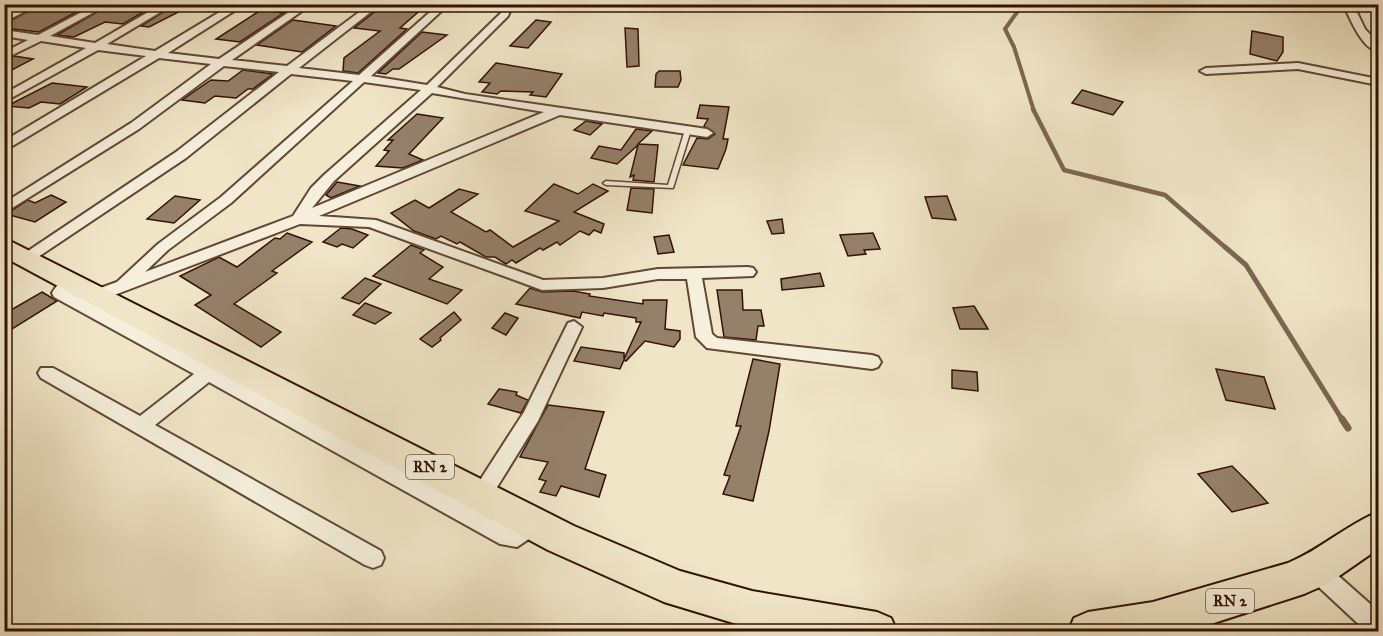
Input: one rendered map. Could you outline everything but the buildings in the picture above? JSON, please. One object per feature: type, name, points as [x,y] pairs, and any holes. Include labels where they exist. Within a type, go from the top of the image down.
[{"type":"highway","name":"RN 2","points":[[16,252],[97,287],[561,538],[678,589],[752,610],[877,632]]},
{"type":"highway","name":"RN 2","points":[[1088,632],[1153,622],[1214,606],[1316,570],[1378,529]]},
{"type":"street","points":[[4,19],[36,4]]},
{"type":"street","points":[[4,56],[105,4]]},
{"type":"street","points":[[4,99],[171,4]]},
{"type":"street","points":[[4,147],[241,4]]},
{"type":"street","points":[[4,209],[135,126],[192,82],[224,63],[308,4]]},
{"type":"street","points":[[16,252],[181,155],[376,4]]},
{"type":"street","points":[[97,287],[163,247],[226,200],[445,4]]},
{"type":"street","points":[[1348,4],[1361,30],[1378,49]]},
{"type":"street","points":[[298,219],[322,184],[430,88],[505,14],[509,5]]},
{"type":"street","points":[[4,33],[159,55],[430,88],[465,97],[707,133]]},
{"type":"street","points":[[1206,71],[1298,66],[1378,82]]},
{"type":"street","points":[[535,523],[518,537],[508,537],[60,292],[159,274],[558,111]]},
{"type":"street","points":[[298,219],[371,223],[542,285],[578,285],[658,274],[748,272]]},
{"type":"street","points":[[694,274],[704,337],[713,344],[872,362]]},
{"type":"street","points":[[482,494],[531,416],[574,327]]},
{"type":"street","points":[[48,373],[373,558]]},
{"type":"street","points":[[141,426],[208,373]]},
{"type":"street","points":[[1316,570],[1378,626]]},
{"type":"lane","points":[[606,183],[671,187],[688,130]]},
{"type":"waterway","points":[[1023,4],[1005,29],[1014,47],[1034,111]]},
{"type":"waterway","points":[[1034,111],[1064,170],[1165,195],[1226,248]]},
{"type":"waterway","points":[[1225,247],[1246,265],[1343,421]]},
{"type":"waterway","points":[[1342,419],[1348,428]]}]
